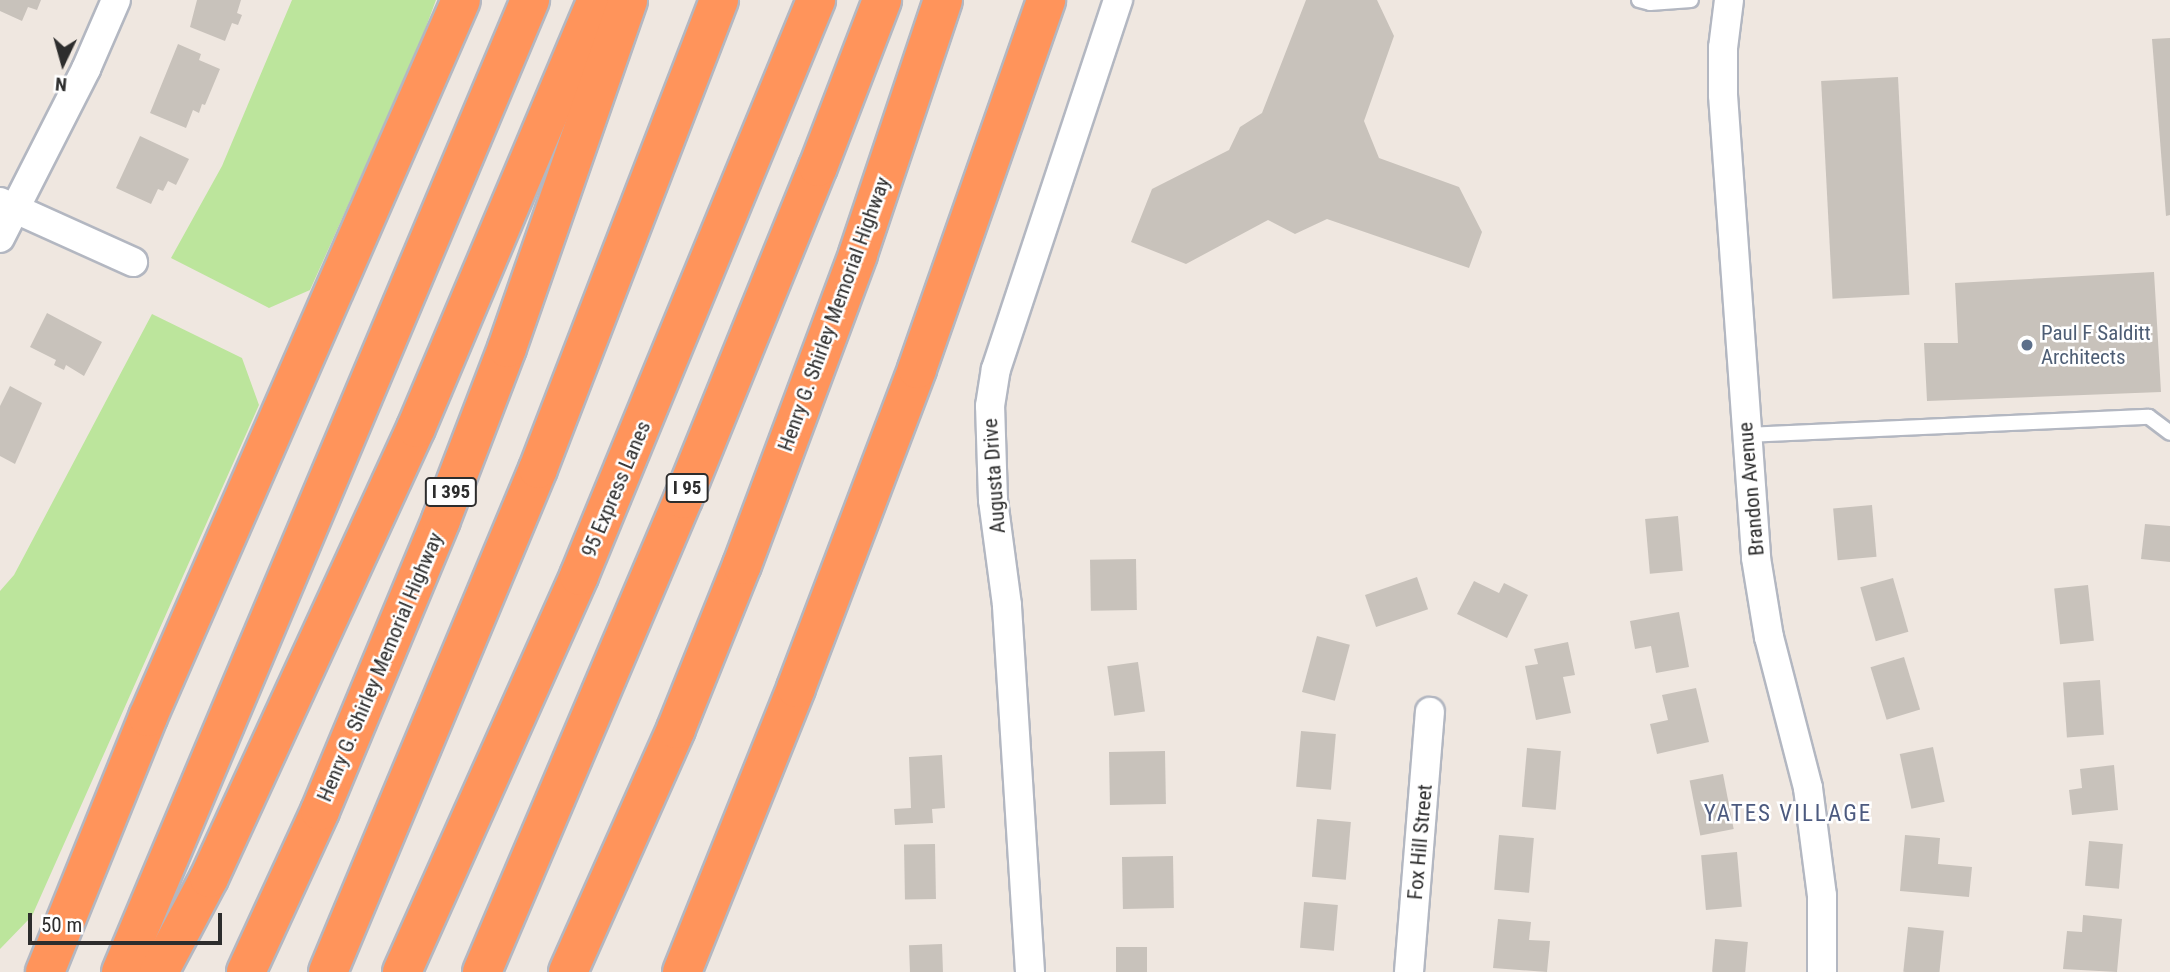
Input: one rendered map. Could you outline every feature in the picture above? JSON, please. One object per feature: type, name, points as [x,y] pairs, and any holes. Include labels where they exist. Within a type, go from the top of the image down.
[{"type":"highway","points":[[45,972],[148,718],[461,0]]},
{"type":"highway","points":[[121,972],[530,0]]},
{"type":"highway","points":[[159,972],[209,878],[416,428],[597,0]]},
{"type":"highway","name":"Henry G. Shirley Memorial Highway","points":[[246,972],[320,811],[441,520],[511,335],[628,0]]},
{"type":"highway","points":[[328,972],[538,469],[719,0]]},
{"type":"highway","points":[[752,161],[804,0]]},
{"type":"highway","name":"95 Express Lanes","points":[[401,972],[579,576],[816,0]]},
{"type":"highway","name":"I 95","points":[[482,972],[682,499],[882,0]]},
{"type":"highway","name":"Henry G. Shirley Memorial Highway","points":[[569,970],[676,729],[747,552],[858,254],[943,0]]},
{"type":"highway","points":[[682,972],[847,557],[917,369],[1046,0]]},
{"type":"highway","points":[[16,972],[148,718]]},
{"type":"street","points":[[0,238],[7,206],[86,69],[116,0]]},
{"type":"street","name":"Augusta Drive","points":[[1030,972],[1007,605],[993,500],[989,437],[996,369],[1118,0]]},
{"type":"street","name":"Brandon Avenue","points":[[1728,0],[1723,48],[1723,95],[1756,558],[1769,637],[1808,789],[1816,838],[1822,896],[1822,972]]},
{"type":"street","points":[[7,206],[133,262]]},
{"type":"street","name":"Fox Hill Street","points":[[1409,972],[1430,712]]},
{"type":"lane","points":[[1639,0],[1650,3],[1691,0]]},
{"type":"lane","points":[[1746,435],[2149,417],[2170,433]]},
{"type":"green space","points":[[292,0],[436,0],[416,54],[310,290],[269,308],[171,258],[222,166]]},
{"type":"green space","points":[[152,314],[242,358],[259,405],[32,916],[0,949],[0,591],[14,575]]},
{"type":"building","points":[[0,0],[41,0],[37,10],[28,7],[22,21],[0,11]]},
{"type":"building","points":[[197,0],[241,0],[237,13],[242,15],[238,25],[232,23],[225,41],[190,27]]},
{"type":"building","points":[[1306,0],[1377,0],[1394,36],[1364,121],[1379,158],[1459,187],[1482,232],[1469,268],[1327,219],[1295,234],[1268,220],[1186,264],[1131,242],[1152,189],[1229,150],[1240,127],[1262,113]]},
{"type":"building","points":[[2170,38],[2170,215],[2166,216],[2152,39]]},
{"type":"building","points":[[178,44],[201,54],[199,60],[220,69],[205,105],[202,104],[199,113],[193,110],[186,128],[150,113]]},
{"type":"building","points":[[1898,77],[1909,295],[1833,299],[1821,81]]},
{"type":"building","points":[[140,136],[189,159],[176,185],[168,181],[163,191],[158,189],[151,204],[116,188]]},
{"type":"building","points":[[2154,272],[2161,392],[1927,401],[1924,343],[1958,343],[1955,283]]},
{"type":"building","points":[[47,313],[102,342],[84,376],[66,365],[64,370],[54,365],[56,360],[30,347]]},
{"type":"building","points":[[10,386],[42,403],[15,464],[0,456],[0,406]]},
{"type":"building","points":[[1872,505],[1877,557],[1838,560],[1833,508]]},
{"type":"building","points":[[1678,516],[1683,571],[1650,574],[1645,519]]},
{"type":"building","points":[[2145,524],[2170,526],[2170,562],[2141,559]]},
{"type":"building","points":[[1136,559],[1137,610],[1091,611],[1090,560]]},
{"type":"building","points":[[1417,577],[1428,609],[1376,627],[1365,595]]},
{"type":"building","points":[[1893,578],[1908,632],[1876,641],[1860,587]]},
{"type":"building","points":[[1474,581],[1499,593],[1504,583],[1528,595],[1507,638],[1457,614]]},
{"type":"building","points":[[2088,585],[2094,641],[2060,644],[2054,589]]},
{"type":"building","points":[[1679,612],[1689,667],[1656,673],[1651,646],[1635,649],[1630,621]]},
{"type":"building","points":[[1317,636],[1350,645],[1335,701],[1302,692]]},
{"type":"building","points":[[1568,642],[1575,675],[1563,677],[1571,713],[1536,720],[1525,666],[1538,664],[1534,649]]},
{"type":"building","points":[[1904,657],[1920,710],[1887,720],[1871,667]]},
{"type":"building","points":[[1138,662],[1145,712],[1114,716],[1107,666]]},
{"type":"building","points":[[2100,680],[2104,735],[2067,737],[2063,683]]},
{"type":"building","points":[[1696,688],[1709,742],[1657,754],[1650,724],[1668,720],[1662,695]]},
{"type":"building","points":[[1301,731],[1336,734],[1331,790],[1296,787]]},
{"type":"building","points":[[1933,747],[1945,802],[1911,809],[1900,754]]},
{"type":"building","points":[[1527,748],[1561,751],[1556,810],[1522,807]]},
{"type":"building","points":[[1165,751],[1166,804],[1110,805],[1109,752]]},
{"type":"building","points":[[942,755],[945,808],[932,809],[933,823],[895,825],[894,809],[911,808],[909,757]]},
{"type":"building","points":[[2114,765],[2118,810],[2072,815],[2069,790],[2082,788],[2080,769]]},
{"type":"building","points":[[1723,774],[1734,829],[1700,835],[1690,780]]},
{"type":"building","points":[[1317,819],[1351,822],[1346,880],[1312,877]]},
{"type":"building","points":[[1499,835],[1534,838],[1529,893],[1494,890]]},
{"type":"building","points":[[1905,835],[1940,838],[1938,864],[1972,867],[1969,897],[1900,891]]},
{"type":"building","points":[[2089,841],[2123,844],[2119,889],[2085,886]]},
{"type":"building","points":[[935,844],[936,899],[905,900],[904,845]]},
{"type":"building","points":[[1737,852],[1742,907],[1706,910],[1701,855]]},
{"type":"building","points":[[1173,856],[1174,908],[1123,909],[1122,857]]},
{"type":"building","points":[[1304,902],[1338,905],[1334,951],[1300,948]]},
{"type":"building","points":[[2083,915],[2122,919],[2117,972],[2063,969],[2067,931],[2082,932]]},
{"type":"building","points":[[1498,919],[1531,922],[1529,940],[1550,941],[1547,972],[1493,968]]},
{"type":"building","points":[[1908,927],[1944,931],[1939,972],[1903,972]]},
{"type":"building","points":[[1715,939],[1748,942],[1745,972],[1712,972]]},
{"type":"building","points":[[942,944],[943,972],[910,972],[909,945]]},
{"type":"building","points":[[1116,947],[1147,947],[1147,972],[1116,972]]},
{"type":"place","name":"Paul F Salditt Architects","points":[[2027,345]]},
{"type":"district","name":"YATES VILLAGE","points":[[1788,814]]}]
